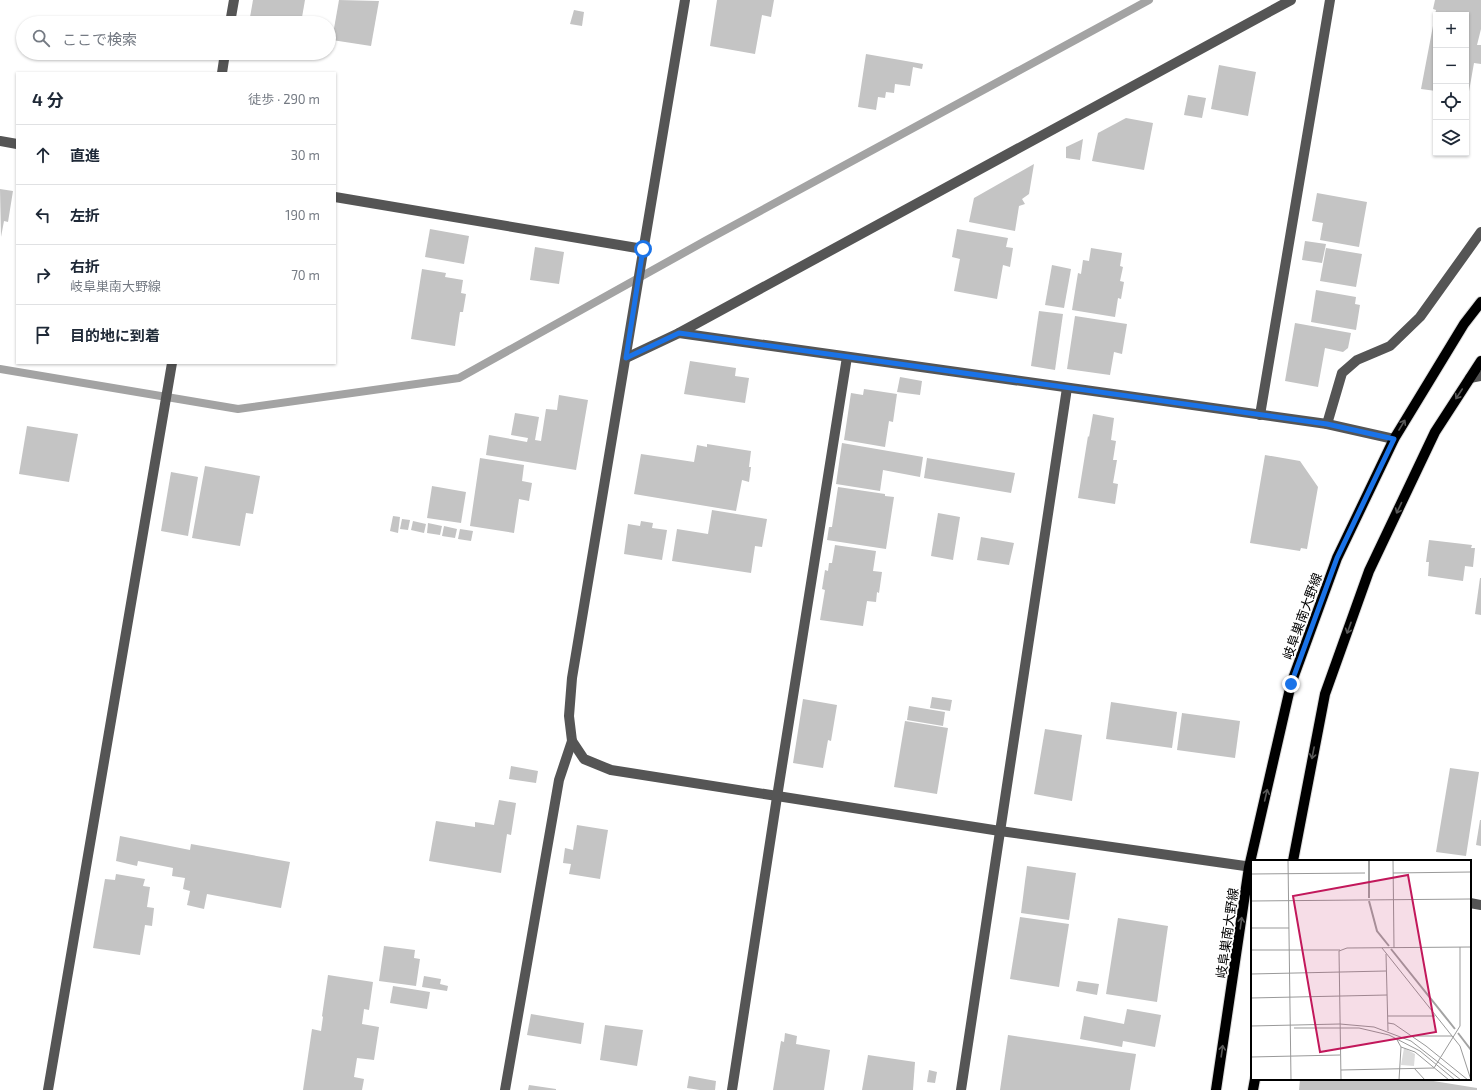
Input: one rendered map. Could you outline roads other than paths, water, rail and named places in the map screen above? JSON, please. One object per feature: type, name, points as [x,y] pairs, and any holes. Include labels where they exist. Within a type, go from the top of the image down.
[{"type":"main road","name":"岐阜巣南大野線","points":[[1253,860],[1291,684],[1337,558],[1394,439],[1464,324],[1481,302]]},
{"type":"main road","points":[[1293,860],[1325,694],[1367,578],[1435,432],[1481,362]]},
{"type":"main road","name":"岐阜巣南大野線","points":[[1216,1090],[1251,867]]},
{"type":"main road","points":[[1253,1090],[1255,1080]]},
{"type":"street","points":[[231,16],[234,0]]},
{"type":"street","points":[[505,1090],[558,780],[572,741],[569,716],[572,678],[685,0]]},
{"type":"street","points":[[626,358],[679,333],[1291,0]]},
{"type":"street","points":[[1260,415],[1330,0]]},
{"type":"street","points":[[222,72],[225,60]]},
{"type":"street","points":[[0,141],[16,144]]},
{"type":"street","points":[[336,197],[643,252]]},
{"type":"street","points":[[1327,424],[1342,372],[1357,360],[1390,346],[1420,317],[1481,232]]},
{"type":"street","points":[[679,333],[1327,424],[1394,439]]},
{"type":"street","points":[[732,1090],[847,357]]},
{"type":"street","points":[[48,1090],[172,367]]},
{"type":"street","points":[[1470,378],[1481,376]]},
{"type":"street","points":[[961,1090],[1067,388]]},
{"type":"street","points":[[572,741],[584,759],[611,770],[777,797],[1251,867]]},
{"type":"street","points":[[1471,903],[1481,905]]},
{"type":"waterway","points":[[0,369],[238,409],[459,378],[705,241],[1149,0]]}]
